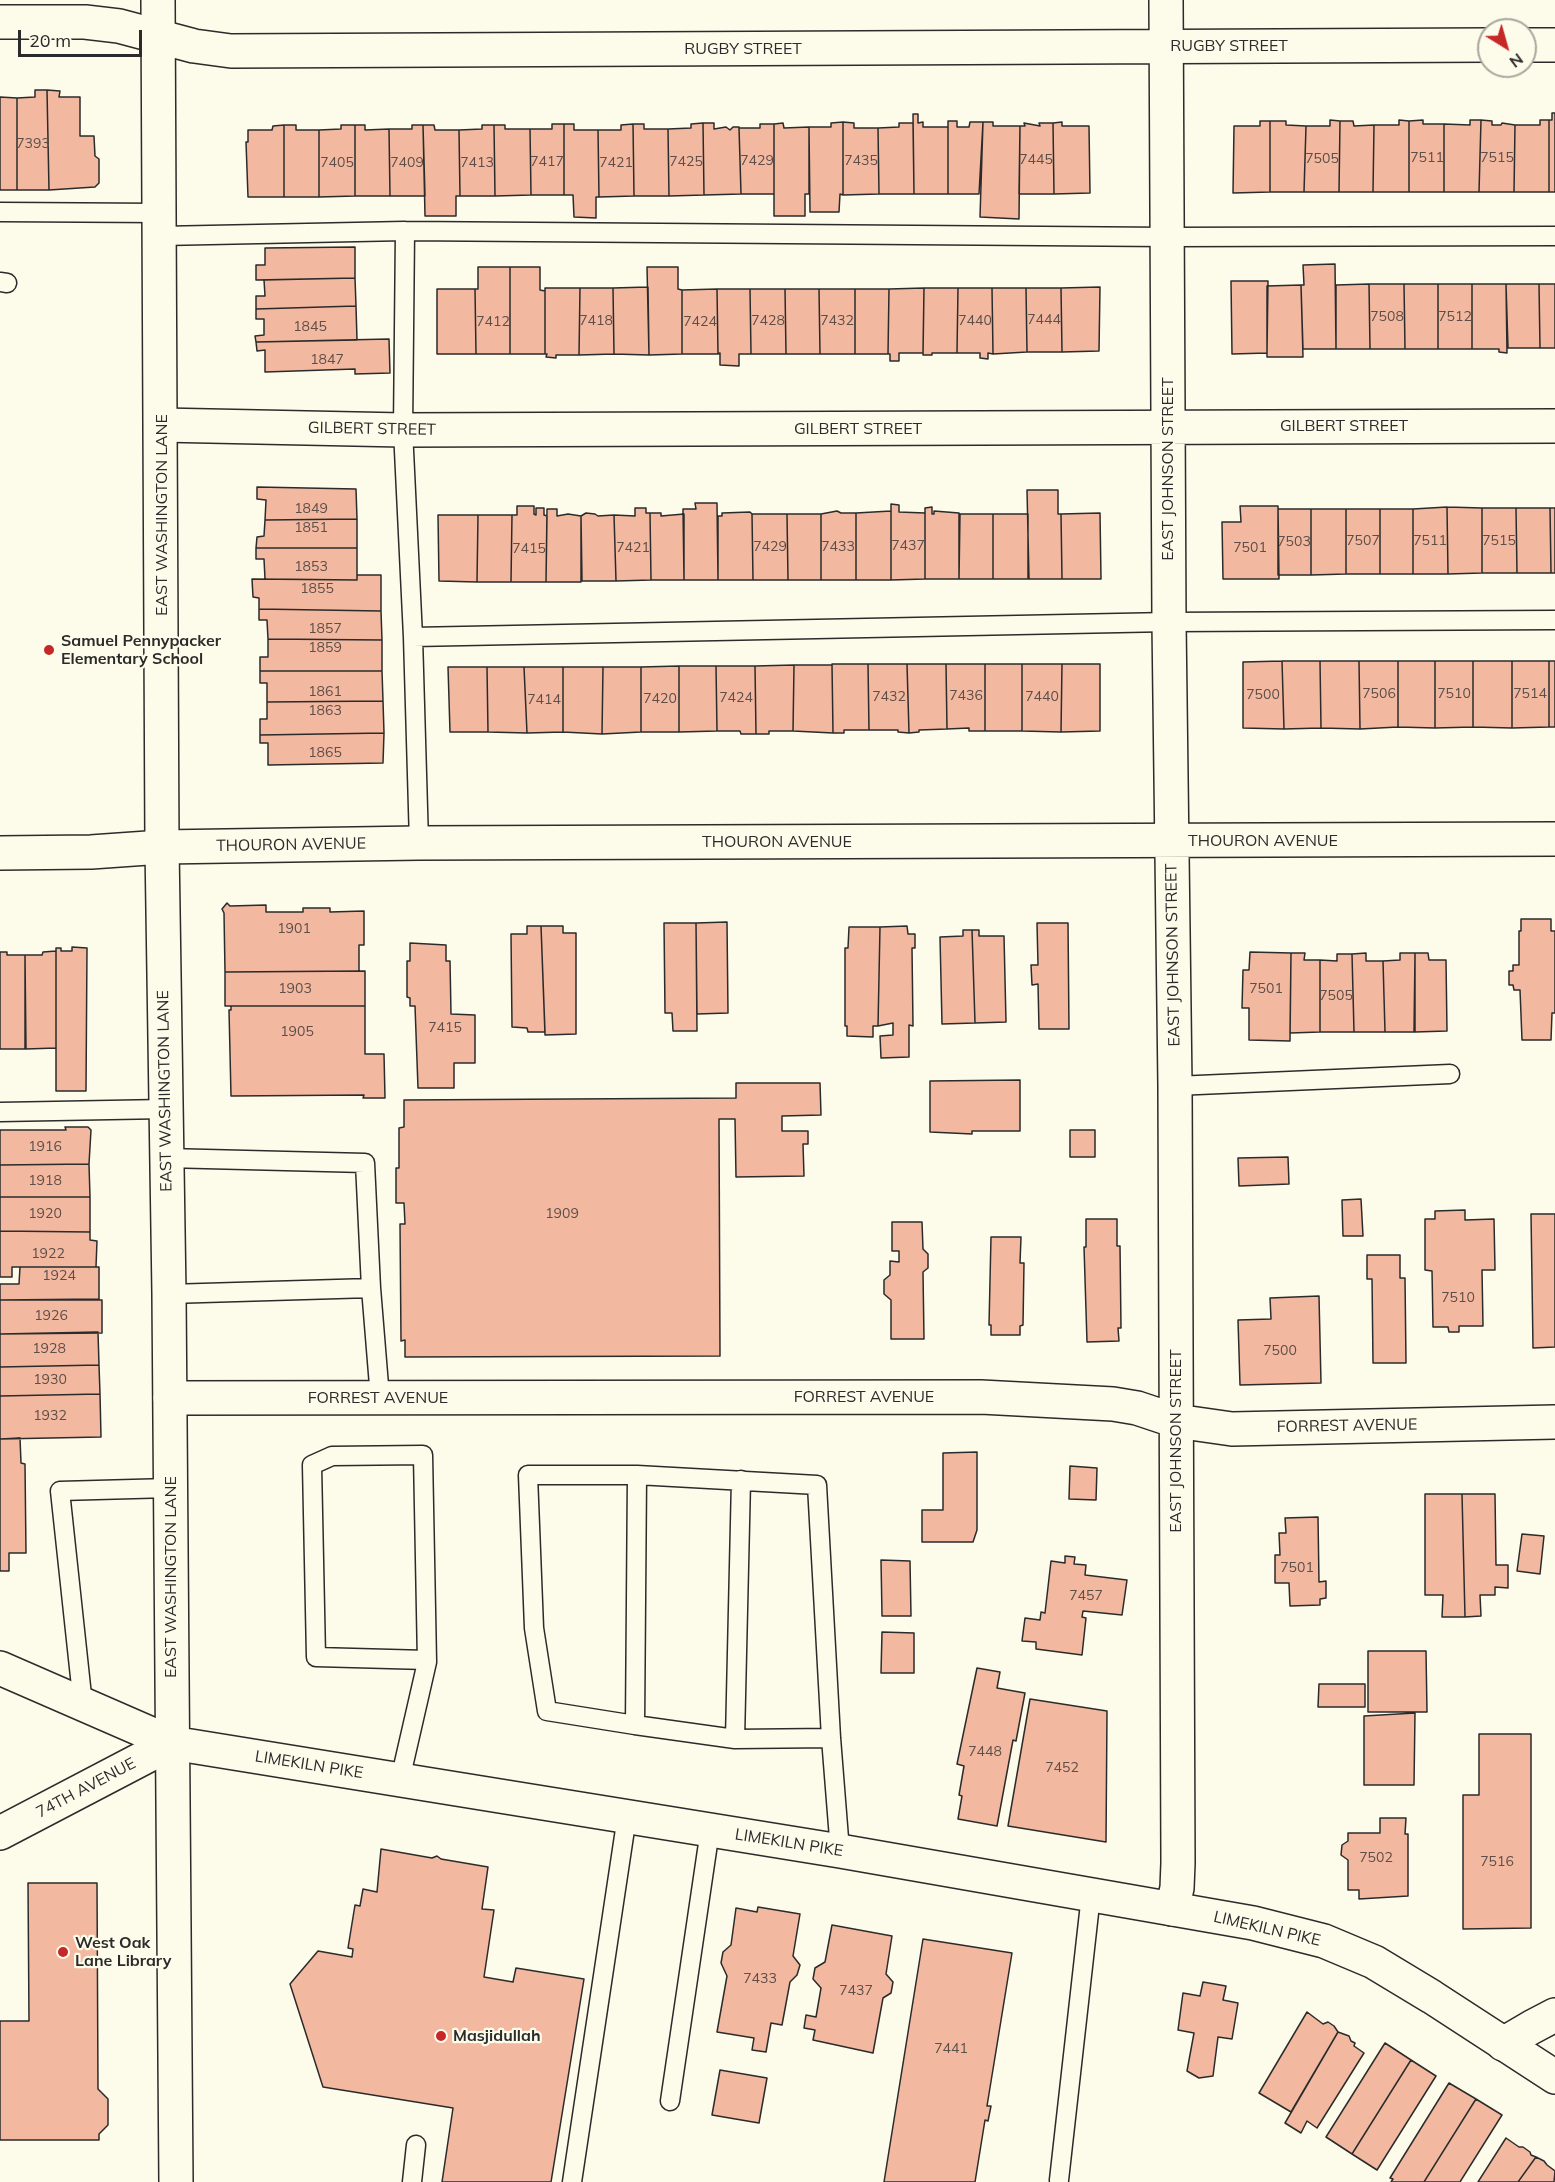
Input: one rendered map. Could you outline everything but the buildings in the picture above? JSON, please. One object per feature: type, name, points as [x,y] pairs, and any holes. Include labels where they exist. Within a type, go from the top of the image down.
[{"type":"street","name":"EAST WASHINGTON LANE","points":[[158,0],[161,224],[162,847],[169,1294],[176,2182]]},
{"type":"street","name":"EAST JOHNSON STREET","points":[[1166,0],[1169,622],[1175,1086],[1178,1863],[1172,1909]]},
{"type":"street","name":"RUGBY STREET","points":[[0,22],[85,22],[119,26],[194,46],[231,51],[1477,45]]},
{"type":"street","points":[[1537,45],[1555,45]]},
{"type":"street","name":"GILBERT STREET","points":[[161,424],[403,430],[1555,426]]},
{"type":"street","name":"THOURON AVENUE","points":[[0,853],[91,852],[162,847],[419,843],[1555,839]]},
{"type":"street","name":"FORREST AVENUE","points":[[170,1398],[993,1398],[1113,1404],[1137,1408],[1176,1421],[1232,1429],[1555,1422]]},
{"type":"street","name":"LIMEKILN PIKE","points":[[0,1668],[172,1743],[840,1851],[1278,1928],[1350,1951],[1396,1975],[1555,2078]]},
{"type":"street","name":"74TH AVENUE","points":[[0,1833],[172,1743]]},
{"type":"street","points":[[1503,2044],[1555,2016]]},
{"type":"lane","points":[[0,212],[161,224],[405,231],[1168,237],[1555,236]]},
{"type":"lane","points":[[405,231],[403,430],[413,637],[419,843]]},
{"type":"lane","points":[[413,637],[1169,622],[1555,620]]},
{"type":"lane","points":[[1175,1086],[1450,1074]]},
{"type":"lane","points":[[0,1112],[165,1109]]},
{"type":"lane","points":[[166,1158],[365,1163],[371,1288],[380,1398]]},
{"type":"lane","points":[[169,1294],[371,1288]]},
{"type":"lane","points":[[400,1780],[427,1660],[423,1455],[332,1456],[312,1465],[316,1657],[427,1660]]},
{"type":"lane","points":[[831,1738],[735,1739],[548,1711],[534,1628],[528,1475],[637,1475],[817,1485],[831,1738],[840,1851]]},
{"type":"lane","points":[[635,1725],[637,1475]]},
{"type":"lane","points":[[735,1739],[741,1480]]},
{"type":"lane","points":[[83,1705],[60,1491],[170,1488]]},
{"type":"lane","points":[[572,2182],[627,1816]]},
{"type":"lane","points":[[670,2101],[710,1830]]},
{"type":"lane","points":[[1059,2180],[1091,1895]]},
{"type":"lane","points":[[412,2182],[416,2145]]},
{"type":"place","name":"Samuel Pennypacker Elementary School","points":[[49,650]]},
{"type":"place","name":"West Oak Lane Library","points":[[63,1952]]},
{"type":"place","name":"Masjidullah","points":[[441,2036]]}]
